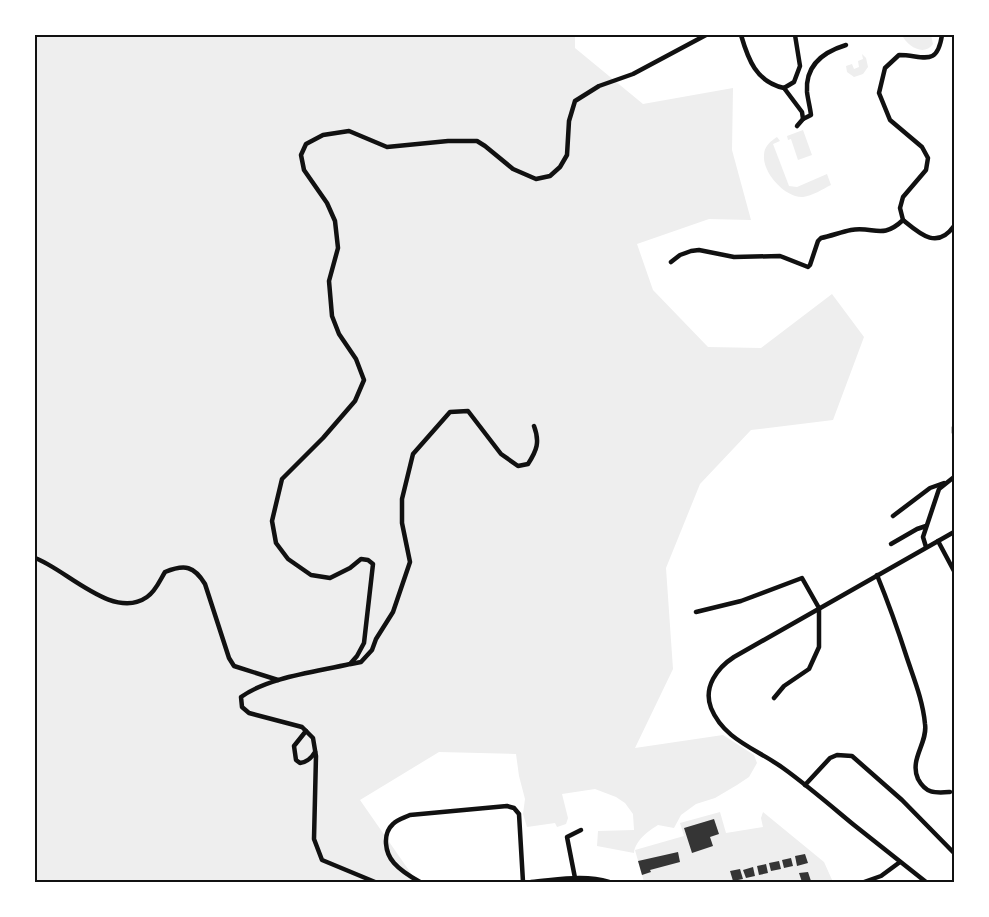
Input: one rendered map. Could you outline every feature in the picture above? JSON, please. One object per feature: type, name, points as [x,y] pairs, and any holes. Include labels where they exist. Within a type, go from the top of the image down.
[{"type":"street","points":[[350,664],[364,643],[373,564],[368,560],[361,559],[350,568],[330,578],[311,575],[288,559],[276,543],[272,521],[282,479],[323,438],[355,401],[364,380],[356,358],[339,334],[332,316],[329,281],[338,248],[335,221],[327,204],[304,170],[301,155],[306,144],[323,136],[349,132],[387,147],[448,141],[476,141],[514,170],[536,179],[550,176],[560,168],[567,154],[569,121],[575,101],[599,86],[634,74],[706,35]]},
{"type":"street","points":[[741,35],[748,59],[756,72],[773,86],[784,88],[794,82],[800,66],[795,35]]},
{"type":"street","points":[[942,35],[940,49],[933,56],[920,59],[906,55],[896,57],[885,68],[879,93],[890,120],[922,148],[928,158],[926,170],[903,197],[900,208],[904,220],[916,231],[931,239],[941,238],[951,231],[954,226]]},
{"type":"street","points":[[797,126],[803,119],[811,115],[807,86],[814,63],[822,56],[846,45]]},
{"type":"street","points":[[784,88],[802,112],[803,119]]},
{"type":"street","points":[[671,262],[680,255],[699,250],[734,257],[780,256],[808,267],[810,266],[818,241],[821,238],[852,230],[881,232],[895,228],[904,220]]},
{"type":"street","points":[[375,882],[322,860],[314,838],[315,751],[313,738],[302,727],[249,714],[242,707],[241,697],[250,690],[279,680],[361,662],[372,650],[376,639],[393,612],[410,562],[402,523],[402,499],[413,454],[450,412],[468,411],[501,454],[518,466],[528,464],[535,453],[538,437],[534,426]]},
{"type":"street","points":[[954,427],[954,433]]},
{"type":"street","points":[[926,547],[923,538],[939,489],[954,477]]},
{"type":"street","points":[[893,516],[930,488],[946,483]]},
{"type":"street","points":[[891,544],[926,526]]},
{"type":"street","points":[[926,882],[782,767],[742,743],[724,728],[712,709],[709,692],[713,678],[725,663],[954,532]]},
{"type":"street","points":[[938,541],[954,570]]},
{"type":"street","points":[[35,558],[45,562],[89,590],[117,602],[135,602],[148,597],[156,588],[165,572],[177,568],[189,568],[198,573],[205,584],[234,666],[279,680]]},
{"type":"street","points":[[877,575],[891,610],[919,693],[924,714],[925,734],[916,763],[918,778],[926,790],[934,793],[950,792]]},
{"type":"street","points":[[696,612],[741,601],[802,578],[819,608],[819,647],[809,669],[784,686],[774,698]]},
{"type":"street","points":[[306,731],[294,746],[296,760],[300,763],[306,762],[312,758],[315,751]]},
{"type":"street","points":[[805,785],[830,758],[837,755],[852,756],[902,800],[954,853]]},
{"type":"street","points":[[420,882],[398,867],[389,855],[386,840],[387,831],[392,824],[410,815],[506,806],[514,808],[519,814],[523,882]]},
{"type":"street","points":[[575,878],[567,837],[581,830]]},
{"type":"street","points":[[864,882],[881,876],[900,862]]},
{"type":"street","points":[[531,882],[575,878],[594,878],[609,882]]},
{"type":"shaded area","points":[[35,35],[575,35],[575,48],[643,104],[733,88],[732,150],[751,220],[709,219],[637,244],[653,290],[708,347],[761,348],[832,294],[864,337],[833,420],[751,430],[700,484],[666,568],[673,669],[635,748],[723,735],[754,755],[757,763],[749,777],[715,798],[696,804],[681,815],[674,828],[658,825],[654,827],[639,840],[634,853],[597,846],[598,831],[634,830],[633,814],[625,803],[616,797],[595,789],[562,794],[568,818],[566,824],[557,827],[555,823],[527,827],[523,814],[525,799],[516,754],[439,752],[360,800],[417,882],[35,882]]},
{"type":"shaded area","points":[[902,35],[931,35],[933,44],[925,50],[921,50],[908,43]]},
{"type":"shaded area","points":[[862,54],[866,58],[868,67],[863,74],[854,77],[847,72],[846,66],[852,64],[854,69],[859,67],[858,61],[863,59]]},
{"type":"shaded area","points":[[803,130],[812,155],[798,160],[791,139],[788,140],[787,136]]},
{"type":"shaded area","points":[[777,137],[780,141],[773,144],[789,186],[797,187],[827,174],[831,185],[814,194],[803,197],[796,196],[782,189],[771,176],[764,162],[765,149]]},
{"type":"shaded area","points":[[720,812],[726,833],[763,827],[761,818],[763,812],[824,862],[833,882],[644,882],[635,850],[684,836],[680,823]]},
{"type":"building","points":[[714,819],[719,834],[710,837],[713,846],[692,853],[684,828]]},
{"type":"building","points":[[678,852],[680,862],[650,870],[651,872],[642,875],[638,861]]},
{"type":"building","points":[[805,854],[808,863],[797,866],[795,856]]},
{"type":"building","points":[[791,858],[793,866],[784,868],[782,860]]},
{"type":"building","points":[[779,861],[781,869],[771,871],[769,863]]},
{"type":"building","points":[[766,864],[768,873],[759,875],[757,866]]},
{"type":"building","points":[[753,867],[755,876],[746,878],[743,870]]},
{"type":"building","points":[[740,869],[743,879],[733,881],[730,871]]},
{"type":"building","points":[[808,872],[811,881],[802,882],[799,873]]}]
